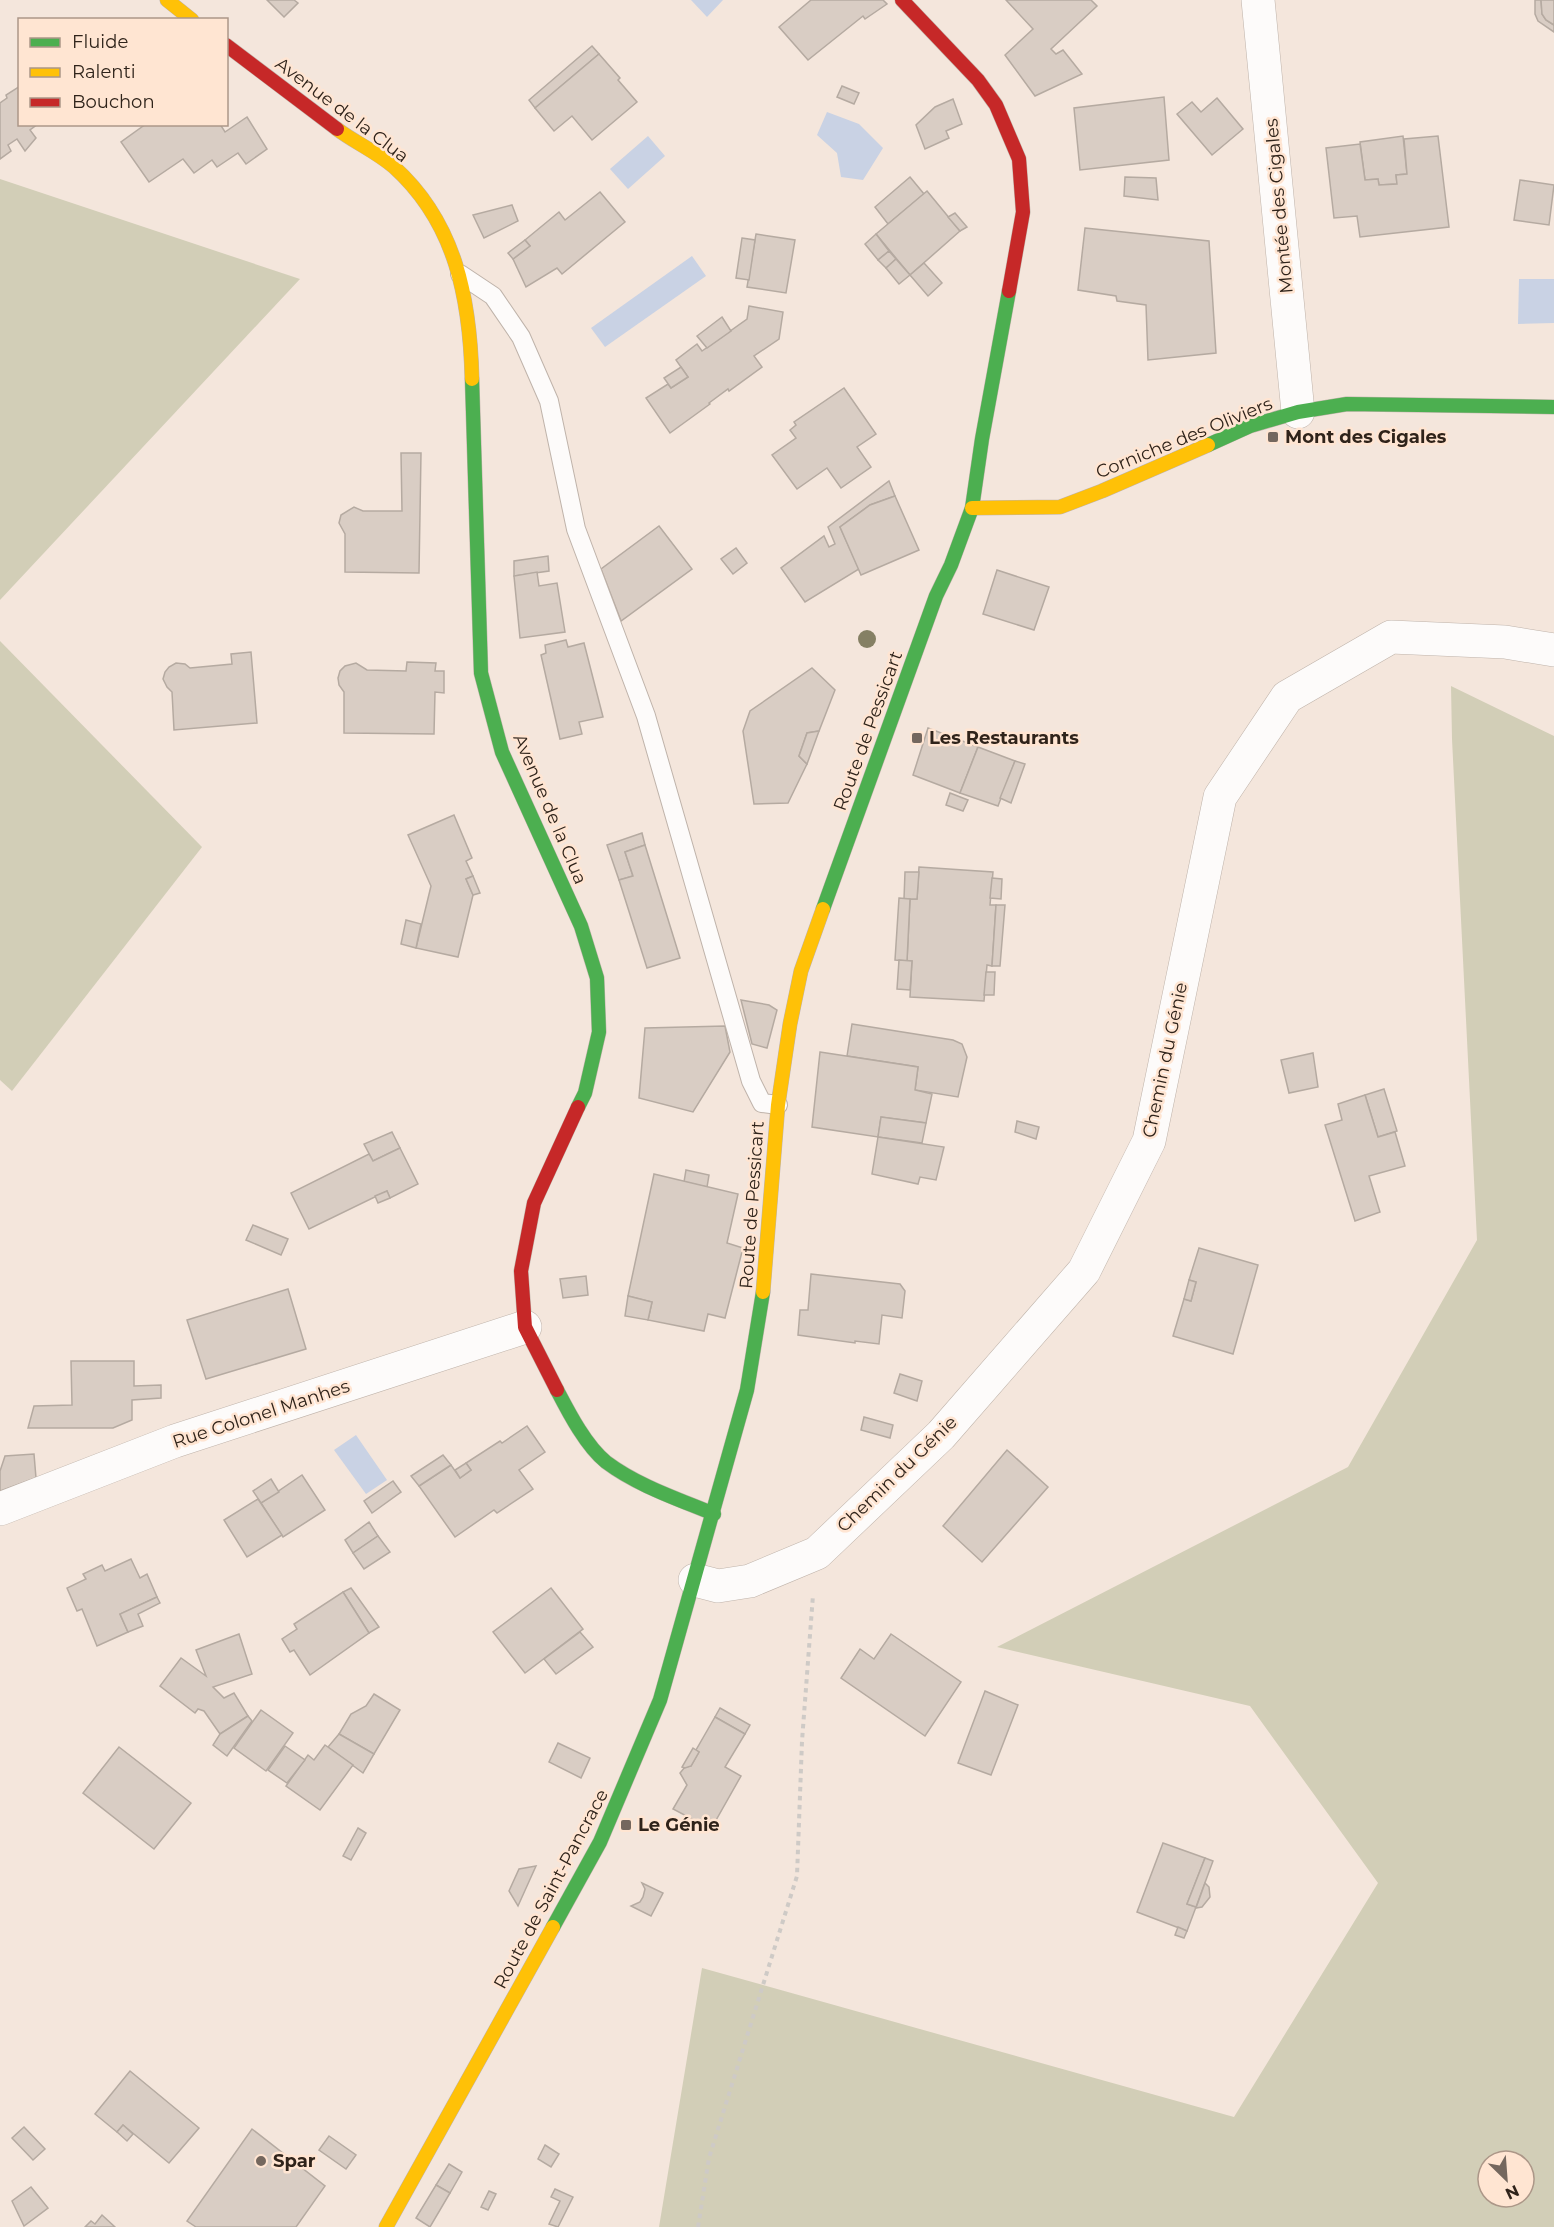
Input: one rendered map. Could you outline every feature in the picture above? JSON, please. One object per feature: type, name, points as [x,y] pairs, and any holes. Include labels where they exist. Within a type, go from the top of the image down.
[{"type":"street","points":[[167,0],[190,18]]},
{"type":"street","name":"Route de Pessicart","points":[[714,1514],[747,1390],[762,1307],[778,1105],[790,1024],[801,971],[936,596],[951,565],[972,508],[982,439],[1023,212],[1019,159],[1006,125],[978,80],[902,0]]},
{"type":"street","name":"Montée des Cigales","points":[[1258,0],[1298,412]]},
{"type":"street","name":"Avenue de la Clua","points":[[228,47],[346,136],[393,166],[419,195],[440,224],[460,274],[471,336],[481,673],[502,752],[581,926],[597,978],[599,1032],[585,1093],[534,1203],[521,1271],[525,1327],[576,1426],[605,1461],[642,1483],[714,1514]]},
{"type":"street","name":"Corniche des Oliviers","points":[[972,508],[1060,507],[1250,426],[1298,412],[1347,404],[1554,407]]},
{"type":"street","name":"Chemin du Génie","points":[[695,1580],[718,1586],[750,1581],[816,1553],[941,1435],[1084,1271],[1149,1142],[1220,797],[1287,697],[1391,637],[1505,642],[1554,650]]},
{"type":"street","name":"Rue Colonel Manhes","points":[[0,1509],[175,1441],[525,1327]]},
{"type":"street","name":"Route de Saint-Pancrace","points":[[386,2227],[600,1842],[660,1700],[714,1514]]},
{"type":"lane","points":[[460,274],[493,296],[521,337],[549,401],[576,529],[646,716],[751,1081],[762,1103],[778,1105]]},
{"type":"path","points":[[698,2227],[709,2158],[797,1876],[802,1741],[816,1553]]},
{"type":"shaded area","points":[[0,179],[300,279],[0,600]]},
{"type":"shaded area","points":[[0,641],[202,847],[12,1091],[0,1080]]},
{"type":"shaded area","points":[[1451,686],[1554,736],[1554,2227],[659,2227],[702,1968],[1234,2117],[1378,1883],[1250,1706],[997,1647],[1348,1467],[1477,1240]]},
{"type":"water","points":[[691,0],[723,0],[707,17]]},
{"type":"water","points":[[827,112],[859,124],[883,148],[863,180],[841,177],[837,153],[817,135]]},
{"type":"water","points":[[648,136],[665,156],[628,189],[610,169]]},
{"type":"water","points":[[692,256],[706,276],[605,347],[591,328]]},
{"type":"water","points":[[1519,279],[1554,279],[1554,323],[1518,324]]},
{"type":"water","points":[[356,1435],[387,1480],[366,1494],[334,1450]]},
{"type":"building","points":[[267,0],[294,0],[298,3],[284,17]]},
{"type":"building","points":[[811,0],[883,0],[887,4],[865,19],[863,16],[808,60],[779,27]]},
{"type":"building","points":[[1006,0],[1091,0],[1097,6],[1051,49],[1056,54],[1063,50],[1082,74],[1035,96],[1005,55],[1033,29]]},
{"type":"building","points":[[1535,0],[1541,0],[1542,14],[1554,25],[1554,32],[1538,21],[1535,14]]},
{"type":"building","points":[[1541,0],[1554,0],[1554,25],[1542,14]]},
{"type":"building","points":[[592,46],[599,54],[535,108],[529,100]]},
{"type":"building","points":[[599,54],[637,102],[592,140],[572,116],[554,131],[535,108]]},
{"type":"building","points":[[842,86],[859,93],[854,104],[837,97]]},
{"type":"building","points":[[18,87],[18,126],[35,126],[30,130],[36,138],[25,151],[17,139],[8,145],[11,151],[0,159],[0,103],[7,98],[6,95]]},
{"type":"building","points":[[1164,97],[1169,160],[1080,170],[1074,108]]},
{"type":"building","points":[[1217,98],[1243,129],[1212,155],[1177,114],[1192,102],[1201,112]]},
{"type":"building","points":[[953,99],[962,124],[946,131],[949,138],[925,149],[916,125],[935,107]]},
{"type":"building","points":[[247,117],[267,149],[246,164],[238,153],[217,167],[212,160],[194,173],[183,159],[149,182],[121,142],[143,126],[221,126],[225,132]]},
{"type":"building","points":[[1403,136],[1407,174],[1396,175],[1397,184],[1379,185],[1378,179],[1365,180],[1360,142]]},
{"type":"building","points":[[1438,136],[1449,227],[1360,237],[1357,216],[1334,218],[1326,148],[1360,144],[1365,180],[1378,179],[1379,185],[1397,184],[1396,175],[1407,174],[1404,139]]},
{"type":"building","points":[[910,177],[924,194],[888,224],[875,207]]},
{"type":"building","points":[[1125,177],[1156,178],[1158,200],[1124,196]]},
{"type":"building","points":[[1520,180],[1554,185],[1549,225],[1514,220]]},
{"type":"building","points":[[927,191],[960,231],[910,275],[876,234]]},
{"type":"building","points":[[600,192],[625,222],[562,274],[557,268],[526,287],[513,259],[530,246],[525,240],[559,212],[565,220]]},
{"type":"building","points":[[512,205],[518,221],[484,238],[473,215]]},
{"type":"building","points":[[955,213],[967,227],[960,231],[948,217]]},
{"type":"building","points":[[1085,228],[1209,241],[1216,353],[1148,360],[1146,305],[1117,301],[1116,296],[1078,290]]},
{"type":"building","points":[[756,234],[795,240],[786,293],[747,287]]},
{"type":"building","points":[[876,234],[889,251],[878,260],[865,244]]},
{"type":"building","points":[[742,238],[755,240],[749,280],[736,278]]},
{"type":"building","points":[[525,240],[530,246],[513,259],[508,253]]},
{"type":"building","points":[[889,251],[896,259],[886,268],[878,260]]},
{"type":"building","points":[[896,259],[910,275],[899,284],[886,268]]},
{"type":"building","points":[[924,263],[942,283],[928,296],[910,275]]},
{"type":"building","points":[[749,306],[783,312],[779,339],[754,356],[762,367],[729,391],[728,389],[670,433],[646,398],[668,384],[671,388],[688,377],[676,360],[697,344],[702,351],[747,319]]},
{"type":"building","points":[[722,317],[731,331],[707,348],[697,336]]},
{"type":"building","points":[[681,367],[688,377],[671,388],[664,378]]},
{"type":"building","points":[[844,388],[876,434],[857,447],[871,467],[841,488],[827,468],[797,489],[772,455],[796,438],[790,430],[796,425],[794,422]]},
{"type":"building","points":[[401,453],[421,453],[419,573],[345,572],[345,534],[339,523],[341,515],[354,507],[363,511],[402,511]]},
{"type":"building","points":[[889,481],[895,496],[870,505],[840,527],[859,569],[805,602],[781,568],[824,536],[829,547],[835,544],[828,527]]},
{"type":"building","points":[[895,496],[919,550],[861,575],[840,527],[870,505]]},
{"type":"building","points":[[659,526],[692,569],[621,621],[601,569]]},
{"type":"building","points":[[736,548],[747,563],[733,574],[721,559]]},
{"type":"building","points":[[548,556],[549,571],[514,576],[514,561]]},
{"type":"building","points":[[997,570],[1049,587],[1034,630],[983,614]]},
{"type":"building","points":[[537,572],[539,586],[557,583],[565,632],[520,638],[514,576]]},
{"type":"building","points":[[566,640],[568,647],[584,643],[603,717],[579,722],[582,734],[560,739],[541,655],[546,653],[545,645]]},
{"type":"building","points":[[251,652],[257,723],[174,730],[172,692],[163,679],[169,667],[176,663],[185,664],[190,668],[232,664],[231,654]]},
{"type":"building","points":[[407,662],[436,663],[435,671],[444,671],[444,693],[435,692],[434,734],[344,733],[344,692],[339,685],[340,671],[345,666],[356,663],[367,670],[406,671]]},
{"type":"building","points":[[812,668],[835,690],[819,731],[807,733],[799,756],[807,764],[788,803],[754,804],[743,731],[750,711]]},
{"type":"building","points":[[928,728],[978,747],[960,793],[913,775]]},
{"type":"building","points":[[819,731],[807,764],[799,756],[807,733]]},
{"type":"building","points":[[978,747],[1015,761],[998,806],[960,793]]},
{"type":"building","points":[[1015,761],[1025,764],[1011,803],[1000,798]]},
{"type":"building","points":[[950,793],[968,800],[963,811],[946,805]]},
{"type":"building","points":[[454,815],[472,858],[466,861],[473,876],[466,879],[473,895],[458,957],[416,948],[431,886],[408,835]]},
{"type":"building","points":[[642,833],[645,845],[625,852],[633,876],[619,880],[607,845]]},
{"type":"building","points":[[645,845],[680,958],[647,968],[619,880],[633,876],[625,852]]},
{"type":"building","points":[[919,867],[993,872],[990,905],[996,905],[992,966],[987,965],[984,1001],[910,997],[912,961],[907,961],[910,899],[917,899]]},
{"type":"building","points":[[905,872],[919,872],[917,899],[904,899]]},
{"type":"building","points":[[473,876],[480,893],[473,895],[466,879]]},
{"type":"building","points":[[992,878],[1002,879],[1001,899],[990,898]]},
{"type":"building","points":[[899,898],[910,899],[907,961],[895,960]]},
{"type":"building","points":[[996,905],[1005,905],[1000,966],[992,966]]},
{"type":"building","points":[[406,920],[421,924],[416,948],[401,944]]},
{"type":"building","points":[[899,960],[912,961],[910,990],[897,989]]},
{"type":"building","points":[[986,972],[995,972],[994,995],[984,995]]},
{"type":"building","points":[[741,1000],[769,1005],[777,1010],[767,1048],[752,1044]]},
{"type":"building","points":[[852,1024],[953,1040],[962,1044],[967,1057],[958,1097],[915,1090],[918,1067],[847,1056]]},
{"type":"building","points":[[725,1026],[730,1052],[693,1112],[639,1098],[645,1028]]},
{"type":"building","points":[[820,1052],[918,1067],[915,1090],[932,1094],[926,1123],[881,1117],[878,1137],[812,1127]]},
{"type":"building","points":[[1313,1053],[1318,1087],[1289,1093],[1281,1060]]},
{"type":"building","points":[[1384,1089],[1397,1131],[1378,1137],[1365,1095]]},
{"type":"building","points":[[1365,1095],[1378,1137],[1395,1132],[1405,1166],[1369,1176],[1380,1212],[1355,1221],[1325,1125],[1342,1120],[1338,1104]]},
{"type":"building","points":[[881,1117],[926,1123],[922,1143],[878,1137]]},
{"type":"building","points":[[1017,1121],[1039,1127],[1036,1139],[1015,1132]]},
{"type":"building","points":[[392,1132],[400,1148],[373,1161],[364,1144]]},
{"type":"building","points":[[878,1137],[944,1147],[936,1180],[920,1177],[918,1184],[872,1174]]},
{"type":"building","points":[[400,1148],[418,1184],[390,1198],[387,1191],[309,1229],[291,1193],[369,1154],[373,1161]]},
{"type":"building","points":[[686,1170],[709,1175],[707,1187],[684,1182]]},
{"type":"building","points":[[654,1174],[738,1194],[727,1243],[743,1248],[725,1318],[708,1314],[704,1331],[648,1320],[652,1302],[628,1296]]},
{"type":"building","points":[[387,1191],[390,1198],[378,1203],[375,1196]]},
{"type":"building","points":[[253,1225],[288,1239],[281,1255],[246,1240]]},
{"type":"building","points":[[1199,1248],[1258,1265],[1233,1354],[1173,1336],[1184,1299],[1191,1301],[1196,1282],[1189,1280]]},
{"type":"building","points":[[811,1274],[900,1284],[905,1291],[902,1318],[882,1315],[879,1344],[798,1335],[800,1310],[808,1310]]},
{"type":"building","points":[[586,1276],[588,1295],[563,1298],[560,1279]]},
{"type":"building","points":[[1189,1280],[1196,1282],[1191,1301],[1184,1299]]},
{"type":"building","points":[[288,1289],[306,1349],[206,1379],[187,1320]]},
{"type":"building","points":[[628,1296],[652,1302],[648,1320],[625,1316]]},
{"type":"building","points":[[71,1361],[134,1361],[134,1386],[161,1385],[161,1398],[132,1400],[132,1420],[113,1428],[28,1428],[34,1406],[72,1405]]},
{"type":"building","points":[[900,1374],[922,1381],[917,1401],[894,1393]]},
{"type":"building","points":[[864,1417],[893,1425],[890,1438],[861,1430]]},
{"type":"building","points":[[527,1426],[545,1452],[519,1470],[533,1489],[497,1513],[494,1510],[455,1537],[419,1486],[451,1465],[460,1478],[471,1470],[466,1463]]},
{"type":"building","points":[[1007,1450],[1048,1487],[982,1562],[943,1526]]},
{"type":"building","points":[[34,1454],[36,1478],[0,1491],[0,1471],[5,1456]]},
{"type":"building","points":[[443,1455],[451,1465],[419,1486],[411,1476]]},
{"type":"building","points":[[466,1463],[471,1470],[460,1478],[455,1470]]},
{"type":"building","points":[[302,1475],[325,1510],[283,1537],[261,1503]]},
{"type":"building","points":[[271,1479],[279,1492],[261,1503],[253,1491]]},
{"type":"building","points":[[393,1481],[401,1492],[372,1513],[364,1501]]},
{"type":"building","points":[[258,1499],[282,1535],[247,1557],[224,1520]]},
{"type":"building","points":[[369,1522],[378,1536],[353,1553],[345,1540]]},
{"type":"building","points":[[378,1536],[390,1552],[364,1569],[353,1553]]},
{"type":"building","points":[[131,1559],[140,1578],[147,1574],[157,1597],[120,1614],[128,1632],[97,1646],[82,1609],[77,1611],[67,1588],[86,1579],[83,1574],[102,1565],[105,1571]]},
{"type":"building","points":[[351,1588],[379,1627],[369,1633],[343,1592]]},
{"type":"building","points":[[551,1588],[583,1629],[525,1673],[493,1632]]},
{"type":"building","points":[[343,1592],[369,1633],[310,1675],[294,1650],[290,1652],[282,1639],[297,1629],[294,1624]]},
{"type":"building","points":[[157,1597],[160,1603],[138,1614],[143,1626],[128,1632],[120,1614]]},
{"type":"building","points":[[580,1632],[593,1647],[556,1674],[544,1659]]},
{"type":"building","points":[[239,1634],[252,1674],[213,1687],[224,1698],[234,1693],[248,1716],[220,1734],[204,1711],[198,1709],[195,1713],[160,1686],[181,1658],[206,1676],[196,1650]]},
{"type":"building","points":[[891,1634],[961,1682],[925,1736],[841,1678],[860,1649],[874,1659]]},
{"type":"building","points":[[985,1691],[1018,1705],[991,1775],[958,1763]]},
{"type":"building","points":[[374,1694],[400,1710],[374,1754],[339,1734],[351,1714],[366,1706]]},
{"type":"building","points":[[720,1708],[750,1725],[745,1734],[715,1717]]},
{"type":"building","points":[[261,1710],[293,1733],[266,1771],[234,1748]]},
{"type":"building","points":[[248,1716],[252,1721],[227,1756],[213,1745],[220,1734]]},
{"type":"building","points":[[715,1717],[745,1734],[725,1767],[741,1776],[711,1829],[673,1809],[687,1785],[680,1773],[685,1767],[691,1766],[699,1752],[696,1750]]},
{"type":"building","points":[[339,1734],[374,1754],[363,1773],[328,1747]]},
{"type":"building","points":[[558,1743],[590,1758],[581,1778],[549,1762]]},
{"type":"building","points":[[325,1745],[353,1765],[320,1810],[286,1786],[308,1755],[314,1760]]},
{"type":"building","points":[[285,1746],[305,1760],[287,1783],[268,1770]]},
{"type":"building","points":[[119,1747],[191,1803],[154,1849],[83,1793]]},
{"type":"building","points":[[693,1748],[699,1752],[691,1766],[682,1767]]},
{"type":"building","points":[[358,1828],[366,1833],[351,1860],[343,1856]]},
{"type":"building","points":[[1163,1843],[1205,1858],[1187,1904],[1196,1907],[1187,1931],[1137,1912]]},
{"type":"building","points":[[1205,1858],[1213,1861],[1196,1907],[1187,1904]]},
{"type":"building","points":[[536,1866],[518,1906],[509,1891],[519,1869]]},
{"type":"building","points":[[642,1883],[663,1893],[651,1916],[631,1906],[640,1902],[643,1897],[645,1889]]},
{"type":"building","points":[[1205,1883],[1209,1887],[1210,1897],[1202,1907],[1196,1908]]},
{"type":"building","points":[[1178,1927],[1187,1931],[1184,1938],[1175,1935]]},
{"type":"building","points":[[130,2071],[199,2128],[169,2163],[123,2125],[117,2132],[95,2114]]},
{"type":"building","points":[[123,2125],[133,2134],[127,2141],[117,2132]]},
{"type":"building","points":[[24,2127],[45,2149],[33,2160],[12,2138]]},
{"type":"building","name":"Spar","points":[[252,2129],[325,2186],[296,2227],[196,2227],[187,2221]]},
{"type":"building","points":[[329,2136],[356,2155],[346,2169],[319,2150]]},
{"type":"building","points":[[545,2145],[559,2154],[551,2167],[538,2159]]},
{"type":"building","points":[[449,2164],[462,2172],[450,2193],[436,2185]]},
{"type":"building","points":[[436,2185],[450,2193],[430,2227],[416,2218]]},
{"type":"building","points":[[31,2187],[48,2208],[24,2226],[12,2201]]},
{"type":"building","points":[[555,2189],[573,2197],[558,2227],[549,2224],[560,2201],[551,2197]]},
{"type":"building","points":[[489,2191],[496,2194],[488,2210],[481,2207]]},
{"type":"building","points":[[102,2215],[115,2227],[85,2227],[91,2221],[95,2224]]},
{"type":"traffic: fast","points":[[823,909],[936,596],[951,565],[972,508],[1009,291]]},
{"type":"traffic: fast","points":[[472,379],[481,673],[502,752],[581,926],[597,978],[599,1032],[585,1093],[578,1107]]},
{"type":"traffic: fast","points":[[1208,445],[1250,426],[1298,412],[1347,404],[1554,407]]},
{"type":"traffic: fast","points":[[553,1927],[600,1842],[660,1700],[747,1390],[763,1292]]},
{"type":"traffic: fast","points":[[557,1390],[585,1438],[606,1462],[645,1485],[714,1514]]},
{"type":"traffic: slow","points":[[167,0],[190,18]]},
{"type":"traffic: slow","points":[[337,129],[394,167],[415,189],[432,212],[456,264],[463,292],[468,320],[472,379]]},
{"type":"traffic: slow","points":[[972,508],[1060,507],[1208,445]]},
{"type":"traffic: slow","points":[[763,1292],[778,1105],[790,1024],[801,971],[823,909]]},
{"type":"traffic: slow","points":[[386,2227],[553,1927]]},
{"type":"traffic: jam","points":[[902,0],[978,80],[996,105],[1019,159],[1023,212],[1009,291]]},
{"type":"traffic: jam","points":[[228,47],[337,129]]},
{"type":"traffic: jam","points":[[557,1390],[525,1327],[521,1271],[534,1203],[578,1107]]},
{"type":"place","name":"Mont des Cigales","points":[[1273,437]]},
{"type":"place","name":"Les Restaurants","points":[[917,738]]},
{"type":"place","name":"Le Génie","points":[[626,1825]]},
{"type":"place","name":"Spar","points":[[261,2161]]}]
